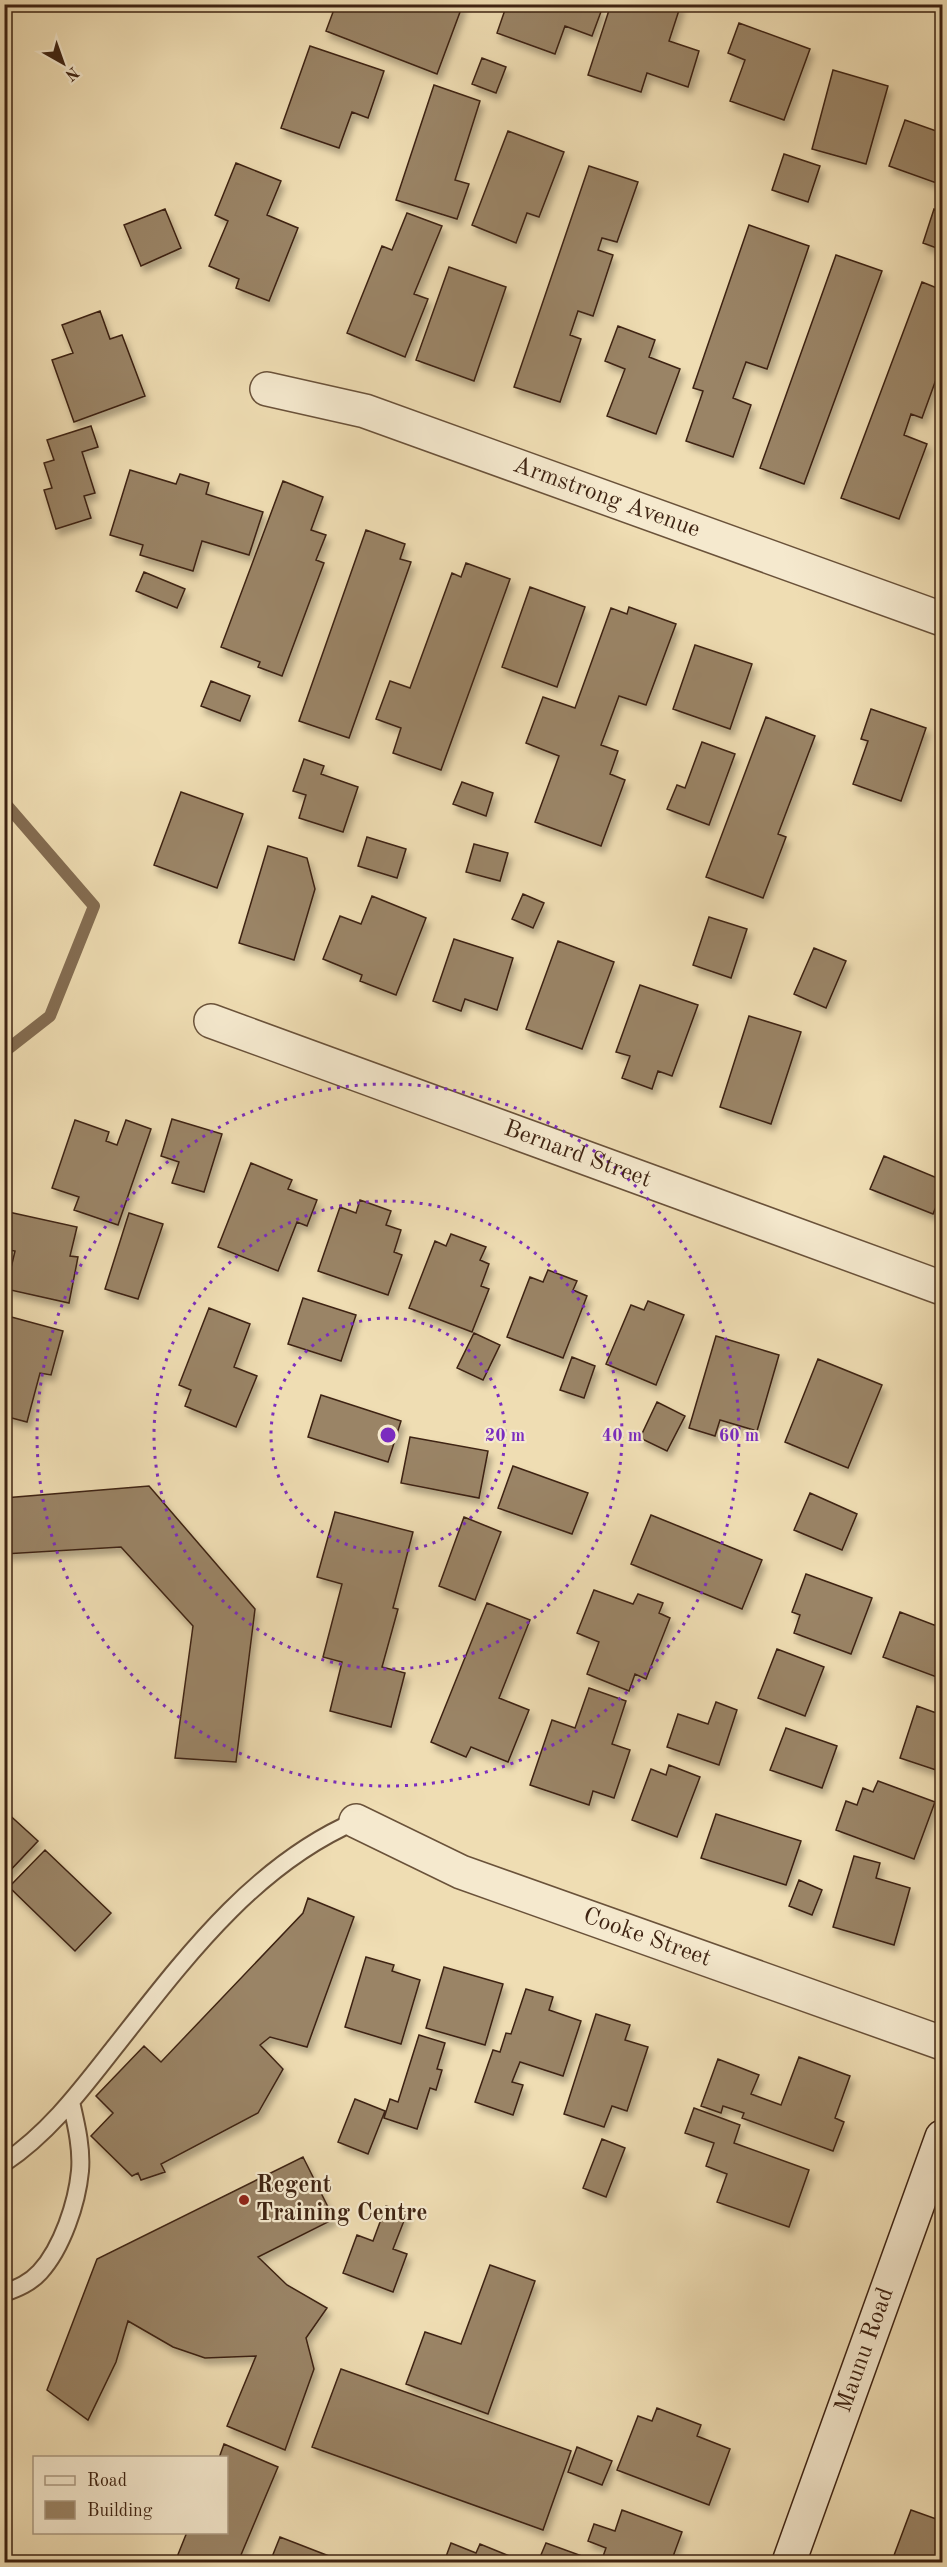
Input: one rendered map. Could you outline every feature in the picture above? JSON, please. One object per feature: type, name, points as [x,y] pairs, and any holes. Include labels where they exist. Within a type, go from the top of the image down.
[{"type":"street","name":"Armstrong Avenue","points":[[267,388],[365,411],[942,619]]},
{"type":"street","name":"Bernard Street","points":[[211,1021],[942,1288]]},
{"type":"street","name":"Cooke Street","points":[[356,1821],[461,1872],[942,2043]]},
{"type":"street","name":"Maunu Road","points":[[789,2562],[942,2137]]},
{"type":"lane","points":[[4,2163],[28,2146],[71,2102],[168,1979],[258,1882],[324,1835],[356,1821]]},
{"type":"lane","points":[[4,2294],[24,2286],[40,2272],[57,2244],[72,2208],[80,2170],[78,2136],[71,2102]]},
{"type":"building","points":[[336,4],[463,4],[437,74],[326,31]]},
{"type":"building","points":[[507,4],[589,4],[602,9],[592,36],[565,26],[555,54],[497,33]]},
{"type":"building","points":[[611,4],[681,4],[669,41],[699,51],[688,87],[647,73],[641,92],[588,75]]},
{"type":"building","points":[[739,23],[810,49],[784,120],[730,101],[745,60],[728,53]]},
{"type":"building","points":[[310,46],[384,71],[368,118],[352,112],[339,148],[281,128]]},
{"type":"building","points":[[482,58],[506,67],[496,93],[472,84]]},
{"type":"building","points":[[833,70],[888,86],[866,164],[812,149]]},
{"type":"building","points":[[434,85],[480,101],[455,180],[469,184],[457,219],[396,200]]},
{"type":"building","points":[[905,120],[942,133],[942,185],[889,166]]},
{"type":"building","points":[[508,131],[564,152],[539,217],[527,213],[516,243],[472,225]]},
{"type":"building","points":[[784,154],[820,166],[808,202],[772,190]]},
{"type":"building","points":[[236,163],[281,181],[267,215],[298,228],[269,301],[236,288],[239,279],[209,266],[228,221],[215,215]]},
{"type":"building","points":[[589,166],[638,182],[617,242],[602,238],[598,250],[613,255],[593,316],[578,311],[570,335],[581,339],[560,402],[514,387]]},
{"type":"building","points":[[165,209],[181,248],[141,266],[124,225]]},
{"type":"building","points":[[934,209],[942,212],[942,250],[923,243]]},
{"type":"building","points":[[407,213],[442,226],[414,294],[428,299],[405,357],[347,333],[382,246],[392,250]]},
{"type":"building","points":[[749,225],[809,246],[767,369],[746,362],[733,398],[751,405],[733,457],[686,441],[703,391],[693,388]]},
{"type":"building","points":[[836,255],[882,271],[804,484],[760,468]]},
{"type":"building","points":[[449,267],[506,287],[474,381],[416,360]]},
{"type":"building","points":[[922,282],[942,290],[942,363],[922,418],[911,414],[904,435],[927,444],[899,519],[841,498]]},
{"type":"building","points":[[100,311],[110,339],[122,335],[145,396],[74,422],[52,360],[73,353],[62,325]]},
{"type":"building","points":[[618,326],[655,340],[649,357],[680,369],[656,434],[607,416],[625,369],[605,361]]},
{"type":"building","points":[[91,426],[98,447],[82,452],[95,493],[84,496],[91,518],[56,529],[44,490],[52,488],[44,463],[54,460],[47,440]]},
{"type":"building","points":[[130,470],[176,484],[180,474],[209,483],[206,494],[263,512],[249,555],[202,541],[193,571],[140,555],[143,545],[110,535]]},
{"type":"building","points":[[283,481],[323,497],[311,530],[326,535],[316,560],[324,563],[282,676],[258,667],[260,662],[221,647]]},
{"type":"building","points":[[366,530],[405,544],[400,559],[411,562],[349,738],[299,721]]},
{"type":"building","points":[[466,563],[510,579],[441,770],[393,753],[401,728],[376,719],[390,681],[410,688],[452,573],[461,577]]},
{"type":"building","points":[[144,572],[185,589],[177,608],[136,591]]},
{"type":"building","points":[[530,587],[585,607],[557,687],[502,667]]},
{"type":"building","points":[[629,607],[676,624],[646,705],[619,696],[601,745],[618,751],[610,774],[625,780],[601,846],[535,822],[559,756],[526,743],[543,697],[575,708],[611,608],[627,614]]},
{"type":"building","points":[[695,645],[752,664],[730,729],[673,709]]},
{"type":"building","points":[[211,681],[250,696],[240,721],[201,706]]},
{"type":"building","points":[[871,709],[926,728],[901,801],[853,784],[868,741],[861,739]]},
{"type":"building","points":[[766,717],[815,736],[778,834],[786,837],[763,898],[706,877]]},
{"type":"building","points":[[702,742],[735,754],[709,825],[667,809],[677,785],[685,788]]},
{"type":"building","points":[[304,759],[324,766],[321,774],[358,787],[343,832],[299,818],[306,795],[293,791]]},
{"type":"building","points":[[462,782],[493,793],[486,816],[453,804]]},
{"type":"building","points":[[181,792],[243,814],[217,888],[154,865]]},
{"type":"building","points":[[367,837],[406,849],[397,878],[358,866]]},
{"type":"building","points":[[474,844],[508,853],[500,881],[466,872]]},
{"type":"building","points":[[268,846],[307,858],[315,889],[294,960],[239,943]]},
{"type":"building","points":[[523,894],[544,903],[533,928],[512,919]]},
{"type":"building","points":[[372,896],[426,918],[396,995],[360,981],[362,975],[323,959],[340,916],[361,924]]},
{"type":"building","points":[[709,917],[747,929],[731,978],[693,965]]},
{"type":"building","points":[[454,939],[513,958],[497,1010],[465,999],[461,1011],[433,1001]]},
{"type":"building","points":[[558,941],[614,962],[582,1049],[526,1029]]},
{"type":"building","points":[[814,948],[846,961],[826,1008],[794,994]]},
{"type":"building","points":[[640,985],[698,1005],[672,1076],[658,1071],[652,1089],[622,1078],[630,1056],[616,1052]]},
{"type":"building","points":[[749,1016],[801,1032],[771,1124],[720,1107]]},
{"type":"building","points":[[172,1119],[222,1134],[204,1192],[172,1183],[179,1162],[161,1156]]},
{"type":"building","points":[[75,1120],[109,1132],[106,1141],[117,1145],[126,1120],[151,1129],[118,1225],[74,1210],[79,1197],[52,1188]]},
{"type":"building","points":[[884,1156],[942,1180],[942,1192],[933,1214],[870,1189]]},
{"type":"building","points":[[251,1163],[292,1180],[288,1189],[317,1200],[307,1226],[297,1222],[278,1271],[218,1247]]},
{"type":"building","points":[[360,1200],[391,1211],[386,1225],[401,1230],[394,1252],[402,1255],[388,1295],[318,1271],[340,1207],[356,1213]]},
{"type":"building","points":[[4,1211],[77,1227],[70,1256],[78,1257],[69,1303],[6,1289],[15,1251],[4,1249]]},
{"type":"building","points":[[129,1213],[163,1224],[138,1299],[105,1289]]},
{"type":"building","points":[[451,1234],[486,1247],[480,1260],[489,1264],[481,1286],[489,1289],[472,1332],[409,1308],[435,1241],[446,1246]]},
{"type":"building","points":[[548,1270],[577,1281],[573,1290],[587,1296],[563,1358],[507,1337],[530,1277],[543,1282]]},
{"type":"building","points":[[303,1298],[356,1315],[341,1361],[288,1344]]},
{"type":"building","points":[[648,1301],[684,1315],[656,1385],[606,1364],[631,1305],[644,1310]]},
{"type":"building","points":[[209,1308],[250,1324],[234,1367],[257,1376],[236,1427],[185,1406],[191,1390],[179,1385]]},
{"type":"building","points":[[4,1315],[63,1331],[51,1375],[40,1373],[27,1422],[4,1416]]},
{"type":"building","points":[[474,1333],[500,1345],[483,1380],[457,1368]]},
{"type":"building","points":[[716,1336],[779,1355],[757,1431],[720,1420],[715,1436],[689,1428]]},
{"type":"building","points":[[572,1357],[595,1366],[584,1398],[560,1390]]},
{"type":"building","points":[[818,1359],[882,1385],[848,1468],[785,1442]]},
{"type":"building","points":[[321,1395],[401,1421],[388,1462],[308,1437]]},
{"type":"building","points":[[657,1402],[685,1416],[667,1451],[640,1438]]},
{"type":"building","points":[[410,1437],[488,1451],[479,1498],[401,1483]]},
{"type":"building","points":[[942,1440],[942,1457],[937,1455]]},
{"type":"building","points":[[513,1466],[588,1493],[572,1534],[498,1508]]},
{"type":"building","points":[[149,1486],[255,1609],[236,1762],[175,1758],[193,1626],[121,1547],[4,1554],[4,1498]]},
{"type":"building","points":[[810,1493],[857,1514],[842,1550],[794,1530]]},
{"type":"building","points":[[335,1512],[413,1532],[393,1608],[398,1609],[382,1667],[405,1673],[391,1727],[330,1711],[342,1662],[323,1657],[342,1584],[317,1577]]},
{"type":"building","points":[[651,1515],[762,1560],[742,1609],[631,1564]]},
{"type":"building","points":[[464,1517],[501,1532],[475,1600],[439,1586]]},
{"type":"building","points":[[806,1574],[872,1598],[851,1654],[794,1633],[800,1615],[792,1612]]},
{"type":"building","points":[[594,1590],[633,1604],[638,1594],[663,1603],[659,1613],[670,1618],[646,1679],[635,1674],[629,1691],[587,1674],[599,1642],[577,1633]]},
{"type":"building","points":[[487,1603],[530,1620],[499,1698],[529,1710],[508,1762],[471,1747],[466,1757],[431,1742]]},
{"type":"building","points":[[900,1612],[942,1628],[942,1679],[883,1657]]},
{"type":"building","points":[[777,1649],[824,1667],[805,1716],[758,1698]]},
{"type":"building","points":[[589,1688],[626,1701],[612,1744],[630,1750],[614,1798],[593,1791],[589,1805],[530,1785],[552,1720],[575,1728]]},
{"type":"building","points":[[716,1702],[737,1710],[719,1765],[667,1747],[678,1714],[708,1724]]},
{"type":"building","points":[[917,1706],[942,1715],[942,1772],[900,1758]]},
{"type":"building","points":[[786,1728],[837,1746],[822,1788],[770,1770]]},
{"type":"building","points":[[669,1765],[700,1777],[677,1837],[632,1820],[651,1769],[666,1775]]},
{"type":"building","points":[[878,1781],[935,1802],[914,1859],[836,1830],[846,1801],[857,1805],[863,1788],[873,1792]]},
{"type":"building","points":[[4,1810],[38,1841],[4,1877]]},
{"type":"building","points":[[716,1814],[801,1841],[786,1885],[701,1858]]},
{"type":"building","points":[[45,1850],[111,1913],[75,1951],[9,1887]]},
{"type":"building","points":[[854,1856],[880,1863],[876,1878],[910,1888],[894,1945],[833,1927]]},
{"type":"building","points":[[799,1880],[822,1890],[812,1915],[789,1906]]},
{"type":"building","points":[[308,1898],[354,1917],[307,2047],[270,2037],[260,2045],[283,2069],[258,2113],[161,2164],[165,2172],[141,2180],[138,2173],[132,2176],[91,2136],[113,2113],[96,2096],[144,2046],[161,2062],[303,1913]]},
{"type":"building","points":[[366,1957],[394,1965],[392,1971],[420,1980],[401,2044],[345,2027]]},
{"type":"building","points":[[444,1967],[503,1984],[485,2045],[426,2028]]},
{"type":"building","points":[[526,1989],[553,1997],[549,2010],[581,2021],[563,2076],[520,2062],[512,2082],[523,2085],[513,2115],[475,2102],[493,2050],[500,2052],[506,2033],[511,2034]]},
{"type":"building","points":[[596,2014],[630,2025],[625,2040],[648,2047],[627,2111],[612,2106],[604,2127],[564,2114]]},
{"type":"building","points":[[419,2035],[445,2043],[437,2069],[442,2070],[436,2090],[430,2088],[417,2129],[384,2118],[390,2099],[398,2102]]},
{"type":"building","points":[[799,2057],[850,2076],[835,2118],[844,2122],[833,2151],[742,2118],[744,2113],[723,2106],[721,2113],[701,2106],[718,2059],[759,2075],[751,2094],[781,2105]]},
{"type":"building","points":[[355,2099],[385,2111],[368,2154],[338,2142]]},
{"type":"building","points":[[694,2108],[740,2125],[734,2143],[809,2170],[789,2227],[717,2202],[727,2174],[706,2166],[714,2143],[685,2133]]},
{"type":"building","points":[[602,2139],[625,2148],[606,2197],[583,2188]]},
{"type":"building","points":[[303,2157],[334,2219],[258,2257],[287,2285],[327,2308],[306,2338],[314,2369],[285,2450],[227,2426],[256,2356],[205,2358],[173,2347],[128,2321],[116,2362],[88,2420],[47,2390],[97,2259]]},
{"type":"building","points":[[386,2206],[407,2213],[393,2249],[407,2254],[393,2292],[343,2273],[357,2235],[373,2241]]},
{"type":"building","points":[[490,2265],[535,2281],[488,2414],[406,2384],[425,2332],[461,2344]]},
{"type":"building","points":[[341,2369],[571,2451],[543,2530],[312,2447]]},
{"type":"building","points":[[657,2408],[701,2425],[697,2436],[730,2449],[709,2505],[617,2470],[638,2416],[652,2421]]},
{"type":"building","points":[[224,2444],[278,2467],[238,2562],[175,2562],[186,2534],[228,2534],[228,2456],[220,2456]]},
{"type":"building","points":[[577,2447],[612,2461],[602,2485],[568,2472]]},
{"type":"building","points":[[622,2510],[682,2532],[671,2562],[601,2562],[606,2548],[588,2541],[594,2524],[615,2531]]},
{"type":"building","points":[[911,2510],[942,2521],[942,2562],[906,2562],[893,2558]]},
{"type":"building","points":[[280,2537],[334,2558],[332,2562],[270,2562]]},
{"type":"building","points":[[451,2543],[476,2553],[480,2544],[524,2562],[444,2562]]},
{"type":"building","points":[[546,2543],[593,2560],[593,2562],[538,2562]]},
{"type":"waterway","points":[[4,802],[94,906],[50,1016],[4,1052]]},
{"type":"place","name":"Regent Training Centre","points":[[244,2200]]}]
